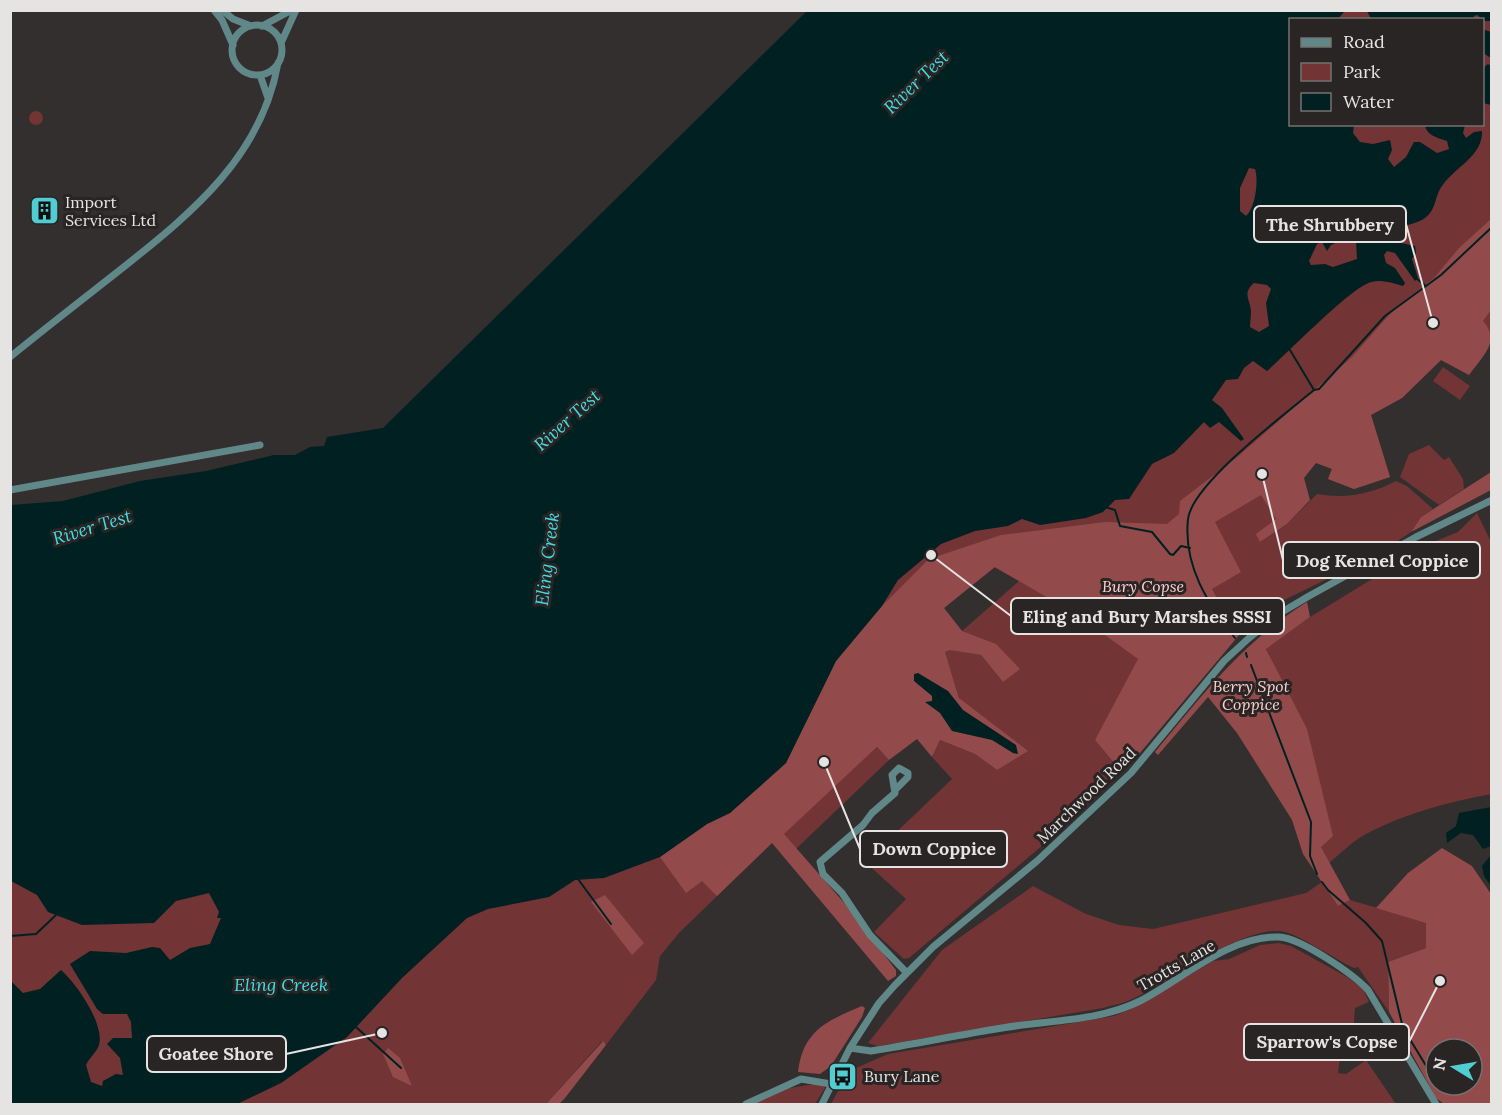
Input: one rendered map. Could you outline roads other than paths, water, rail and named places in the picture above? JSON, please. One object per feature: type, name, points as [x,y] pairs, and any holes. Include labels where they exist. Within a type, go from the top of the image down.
[{"type":"street","points":[[214,10],[222,20],[233,45],[237,64],[247,73],[260,75],[273,69],[278,63]]},
{"type":"street","points":[[222,10],[233,19],[250,26],[262,26],[294,10]]},
{"type":"street","points":[[10,357],[187,217],[219,183],[255,133],[274,85],[281,43],[294,10]]},
{"type":"street","points":[[233,45],[239,33],[250,26]]},
{"type":"street","points":[[262,26],[273,32],[281,43]]},
{"type":"street","points":[[260,75],[268,98]]},
{"type":"street","points":[[10,490],[260,445]]},
{"type":"street","name":"Marchwood Road","points":[[822,1104],[850,1048],[879,1003],[933,947],[1037,861],[1131,773],[1224,661],[1249,638],[1276,615],[1309,596],[1469,509],[1491,500]]},
{"type":"street","points":[[896,789],[863,825],[820,862],[823,874],[842,893],[870,934],[907,973]]},
{"type":"street","name":"Trotts Lane","points":[[850,1048],[871,1052],[1003,1027],[1099,1015],[1142,1000],[1189,970],[1243,944],[1281,937],[1304,945],[1358,978],[1368,990],[1436,1104]]},
{"type":"street","points":[[746,1104],[801,1080],[831,1084]]},
{"type":"water","points":[[807,11],[1352,11],[1344,12],[1339,18],[1289,18],[1289,126],[1354,126],[1353,133],[1360,142],[1373,144],[1390,140],[1392,150],[1388,159],[1394,167],[1406,157],[1414,142],[1420,142],[1437,153],[1449,149],[1447,141],[1430,134],[1425,126],[1465,126],[1463,133],[1466,138],[1474,132],[1482,131],[1478,147],[1447,179],[1429,214],[1419,221],[1399,228],[1396,238],[1401,243],[1415,246],[1416,253],[1412,259],[1418,278],[1415,281],[1395,253],[1387,251],[1384,255],[1386,263],[1395,268],[1405,283],[1403,286],[1379,281],[1361,287],[1334,308],[1267,371],[1253,361],[1244,368],[1238,379],[1226,380],[1212,400],[1222,408],[1244,439],[1241,441],[1219,422],[1210,428],[1204,422],[1174,453],[1152,464],[1129,499],[1115,500],[1103,512],[1086,518],[1040,525],[1022,519],[1008,526],[975,531],[941,544],[898,580],[882,606],[836,661],[786,763],[730,813],[707,824],[660,857],[604,878],[575,880],[549,897],[488,909],[467,918],[402,978],[347,1037],[281,1083],[237,1104],[11,1104],[11,981],[23,993],[40,989],[61,970],[67,976],[88,1004],[98,1026],[99,1045],[86,1065],[91,1082],[102,1086],[103,1081],[116,1074],[123,1075],[120,1058],[107,1044],[113,1038],[132,1038],[131,1022],[127,1014],[103,1014],[97,1009],[70,964],[90,951],[126,953],[152,947],[160,948],[170,960],[190,948],[210,944],[221,918],[217,918],[219,912],[209,893],[176,901],[154,923],[82,925],[48,912],[37,895],[11,881],[11,505],[63,501],[140,481],[206,471],[274,455],[295,455],[310,447],[324,446],[327,437],[383,428]],"holes":[[[1249,168],[1255,169],[1254,201],[1246,216],[1240,211],[1240,188]],[[1348,218],[1355,222],[1357,259],[1333,267],[1325,264],[1311,265],[1309,261],[1317,244],[1322,242],[1327,251],[1331,245],[1340,241]],[[1254,283],[1267,285],[1271,289],[1266,303],[1269,326],[1259,332],[1250,327],[1251,311],[1248,290]]]},
{"type":"water","points":[[1367,11],[1491,11],[1491,21],[1485,21],[1477,15],[1474,18],[1370,18]]},
{"type":"water","points":[[1484,30],[1491,32],[1491,58],[1484,54]]},
{"type":"water","points":[[1488,64],[1491,66],[1491,105],[1484,103],[1484,67]]},
{"type":"water","points":[[918,673],[948,691],[963,710],[1016,745],[1018,754],[992,740],[952,731],[940,713],[925,702],[932,701],[932,696],[914,681],[914,674]]},
{"type":"water","points":[[1491,807],[1491,846],[1483,849],[1473,835],[1461,833],[1447,843],[1446,833],[1456,826],[1459,813]]},
{"type":"water","points":[[1491,855],[1491,886],[1484,876],[1482,866]]},
{"type":"waterway","points":[[1314,390],[1319,389],[1385,316],[1441,275],[1492,227]]},
{"type":"waterway","points":[[1417,279],[1426,286]]},
{"type":"waterway","points":[[1235,638],[1207,598],[1194,568],[1189,553],[1188,519],[1193,504],[1222,469],[1262,432],[1314,390],[1290,350]]},
{"type":"waterway","points":[[1105,507],[1115,510],[1120,526],[1152,532],[1170,554],[1173,555],[1181,546],[1190,548]]},
{"type":"waterway","points":[[1246,653],[1247,657]]},
{"type":"waterway","points":[[1251,665],[1311,822],[1310,856],[1317,874]]},
{"type":"waterway","points":[[578,879],[611,924]]},
{"type":"waterway","points":[[1322,882],[1382,941],[1403,1028],[1424,1062]]},
{"type":"waterway","points":[[10,936],[36,934],[56,915]]},
{"type":"waterway","points":[[356,1027],[401,1068]]},
{"type":"place","name":"Import Services Ltd","points":[[44,211]]},
{"type":"place","name":"The Shrubbery","points":[[1433,323]]},
{"type":"place","name":"Dog Kennel Coppice","points":[[1262,474]]},
{"type":"place","name":"Eling and Bury Marshes SSSI","points":[[931,555]]},
{"type":"place","name":"Down Coppice","points":[[824,762]]},
{"type":"place","name":"Sparrow's Copse","points":[[1440,981]]},
{"type":"place","name":"Goatee Shore","points":[[382,1033]]},
{"type":"place","name":"Bury Lane","points":[[843,1076]]},
{"type":"water label","name":"River Test","points":[[916,82]]},
{"type":"water label","name":"River Test","points":[[567,420]]},
{"type":"water label","name":"River Test","points":[[92,527]]},
{"type":"water label","name":"Eling Creek","points":[[547,559]]},
{"type":"water label","name":"Eling Creek","points":[[281,984]]},
{"type":"park label","name":"Bury Copse","points":[[1143,586]]},
{"type":"park label","name":"Berry Spot Coppice","points":[[1251,695]]}]
